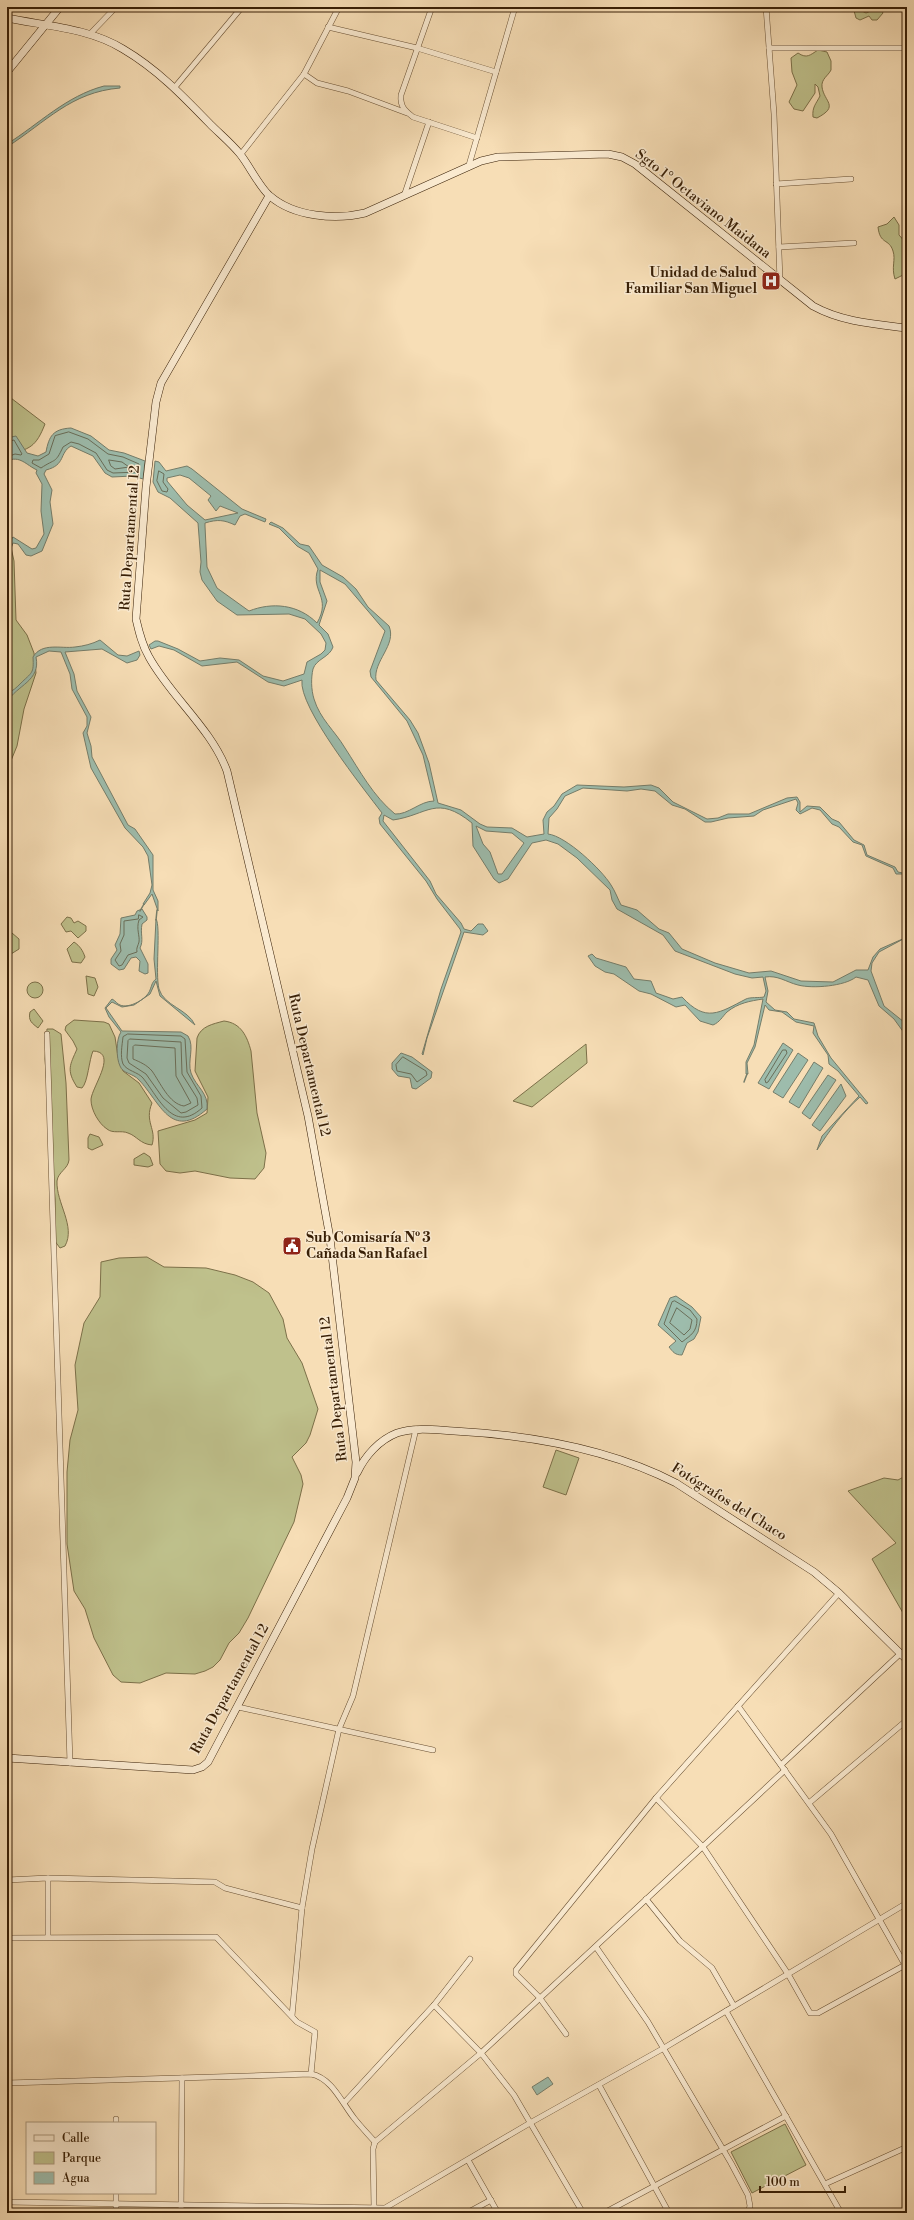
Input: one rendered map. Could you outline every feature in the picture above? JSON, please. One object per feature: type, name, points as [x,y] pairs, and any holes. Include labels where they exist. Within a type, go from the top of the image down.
[{"type":"main road","points":[[7,72],[60,7]]},
{"type":"main road","points":[[7,18],[90,34],[105,39],[124,49],[175,87],[240,154],[269,196]]},
{"type":"main road","name":"Sgto 1° Octaviano Maidana","points":[[269,196],[286,205],[331,218],[347,217],[365,213],[469,165],[498,158],[608,154],[622,157],[635,164],[812,306],[831,315],[849,320],[907,328]]},
{"type":"main road","name":"Ruta Departamental 12","points":[[7,1758],[193,1770],[202,1767],[208,1762],[238,1707],[347,1498],[354,1478],[356,1462],[328,1224],[308,1116],[229,778],[222,758],[216,748],[149,657],[141,640],[136,618],[136,601],[146,487],[156,402],[166,371],[269,196]]},
{"type":"main road","name":"Fotógrafos del Chaco","points":[[354,1478],[363,1460],[386,1438],[399,1432],[416,1429],[471,1432],[569,1445],[592,1451],[663,1476],[796,1559],[839,1593],[907,1660]]},
{"type":"street","points":[[90,34],[116,7]]},
{"type":"street","points":[[175,87],[242,7]]},
{"type":"street","points":[[240,154],[304,74],[339,7]]},
{"type":"street","points":[[409,114],[400,104],[401,95],[416,48],[432,7]]},
{"type":"street","points":[[469,165],[515,7]]},
{"type":"street","points":[[766,7],[780,281]]},
{"type":"street","points":[[328,27],[416,48],[496,72]]},
{"type":"street","points":[[769,48],[907,48]]},
{"type":"street","points":[[304,74],[317,83],[348,91],[429,122],[477,138]]},
{"type":"street","points":[[404,196],[429,122]]},
{"type":"street","points":[[776,184],[851,179]]},
{"type":"street","points":[[779,246],[854,243]]},
{"type":"street","points":[[47,1034],[70,1763]]},
{"type":"street","points":[[292,2016],[302,1908],[312,1849],[338,1729],[353,1696],[416,1429]]},
{"type":"street","points":[[566,2034],[539,1997],[516,1974],[516,1970],[656,1798],[839,1593]]},
{"type":"street","points":[[374,2207],[373,2150],[375,2142],[481,2053],[539,1997],[596,1947],[703,1847],[901,1653]]},
{"type":"street","points":[[656,1798],[703,1847],[788,1974],[810,2013],[813,2015],[906,1965],[831,1834],[738,1706]]},
{"type":"street","points":[[238,1707],[433,1750]]},
{"type":"street","points":[[809,1802],[907,1720]]},
{"type":"street","points":[[7,1880],[48,1878],[215,1882],[225,1888],[302,1908]]},
{"type":"street","points":[[48,1878],[48,1936]]},
{"type":"street","points":[[646,1899],[680,1941],[712,1968],[734,2006]]},
{"type":"street","points":[[7,2202],[181,2204],[310,2210],[374,2207],[386,2210],[530,2123],[664,2048],[907,1903]]},
{"type":"street","points":[[7,1938],[48,1936],[216,1937],[297,2022],[315,2032],[311,2074]]},
{"type":"street","points":[[596,1947],[632,1996],[664,2048],[748,2195],[750,2206],[746,2212]]},
{"type":"street","points":[[344,2103],[434,2005],[470,1959]]},
{"type":"street","points":[[434,2005],[481,2053],[514,2095],[583,2213]]},
{"type":"street","points":[[726,2011],[841,2213]]},
{"type":"street","points":[[7,2083],[311,2074],[319,2075],[327,2082],[375,2142]]},
{"type":"street","points":[[181,2213],[182,2078]]},
{"type":"street","points":[[599,2085],[669,2213]]},
{"type":"street","points":[[604,2213],[786,2116]]},
{"type":"street","points":[[825,2184],[907,2147]]},
{"type":"street","points":[[468,2160],[498,2213]]},
{"type":"street","points":[[116,2194],[116,2213]]},
{"type":"street","points":[[467,2213],[491,2200]]},
{"type":"street","points":[[245,2207],[245,2213]]},
{"type":"green space","points":[[853,7],[862,7],[862,11],[866,13],[880,7],[883,13],[877,20],[872,20],[869,16],[860,20],[856,18]]},
{"type":"green space","points":[[818,50],[827,52],[831,61],[831,70],[822,84],[823,92],[829,107],[824,114],[817,118],[813,117],[813,111],[820,96],[818,87],[815,84],[815,93],[803,111],[794,109],[789,102],[797,85],[792,72],[791,58],[798,53],[804,56],[811,55]]},
{"type":"green space","points":[[894,217],[899,225],[899,235],[907,244],[907,277],[903,275],[895,279],[893,271],[893,251],[889,244],[881,237],[878,227],[887,224]]},
{"type":"green space","points":[[7,395],[45,424],[42,432],[31,446],[27,449],[7,455]]},
{"type":"green space","points":[[7,529],[14,561],[16,620],[27,635],[34,653],[36,673],[24,709],[17,746],[10,763],[7,762]]},
{"type":"green space","points":[[67,917],[71,918],[74,923],[78,921],[86,926],[86,931],[78,938],[71,931],[66,932],[61,924]]},
{"type":"green space","points":[[12,933],[19,939],[19,949],[11,954],[7,952],[7,936]]},
{"type":"green space","points":[[74,942],[81,949],[85,957],[81,963],[72,962],[67,949]]},
{"type":"green space","points":[[86,976],[95,978],[98,987],[94,996],[88,994]]},
{"type":"green space","points":[[35,982],[42,987],[43,990],[38,997],[35,998],[28,993],[27,990],[32,983]]},
{"type":"green space","points":[[34,1009],[43,1021],[38,1028],[30,1020],[30,1012]]},
{"type":"green space","points":[[74,1020],[104,1022],[109,1024],[115,1037],[118,1057],[123,1071],[139,1083],[152,1103],[149,1115],[153,1134],[152,1145],[142,1142],[128,1133],[109,1130],[101,1124],[96,1116],[92,1108],[91,1100],[104,1064],[104,1057],[100,1053],[93,1051],[84,1085],[82,1088],[77,1087],[71,1076],[70,1068],[72,1059],[77,1049],[65,1030],[66,1026]]},
{"type":"green space","points":[[224,1021],[235,1024],[239,1027],[245,1035],[251,1051],[257,1113],[266,1153],[264,1168],[255,1179],[230,1178],[195,1171],[180,1173],[166,1171],[160,1164],[158,1131],[195,1120],[207,1113],[208,1097],[195,1071],[197,1038],[204,1028]]},
{"type":"green space","points":[[47,1029],[53,1029],[61,1034],[66,1083],[69,1160],[67,1166],[59,1175],[57,1181],[59,1198],[67,1222],[68,1238],[65,1246],[60,1248],[54,1240],[55,1199],[45,1059]]},
{"type":"green space","points":[[586,1044],[587,1063],[532,1107],[513,1101]]},
{"type":"green space","points":[[90,1134],[99,1137],[103,1145],[92,1150],[88,1148],[88,1138]]},
{"type":"green space","points":[[144,1153],[150,1157],[153,1165],[148,1167],[134,1165],[134,1159]]},
{"type":"green space","points":[[147,1257],[164,1267],[206,1268],[235,1275],[253,1282],[269,1293],[283,1319],[287,1338],[302,1363],[318,1409],[306,1443],[292,1457],[301,1475],[303,1484],[294,1522],[248,1618],[239,1633],[229,1643],[220,1660],[213,1667],[195,1674],[166,1673],[140,1683],[121,1682],[113,1675],[94,1638],[85,1609],[74,1591],[67,1544],[67,1472],[70,1440],[78,1410],[75,1365],[84,1323],[100,1297],[101,1262],[119,1258]]},
{"type":"green space","points":[[556,1450],[579,1458],[566,1495],[543,1487]]},
{"type":"green space","points":[[907,1475],[907,1620],[872,1559],[896,1543],[848,1491],[884,1478],[898,1480]]},
{"type":"green space","points":[[785,2124],[806,2165],[752,2193],[731,2152]]},
{"type":"water","points":[[104,86],[120,86],[120,88],[87,95],[73,102],[47,118],[7,147],[7,144],[65,103],[77,96]]},
{"type":"water","points":[[71,428],[91,436],[109,450],[124,453],[145,461],[143,479],[133,476],[112,477],[105,473],[93,456],[71,446],[67,449],[60,462],[52,468],[46,470],[44,474],[52,490],[50,502],[53,524],[42,551],[31,556],[26,555],[18,544],[13,543],[7,559],[7,545],[13,537],[32,549],[36,548],[44,534],[41,511],[42,484],[36,473],[37,470],[23,461],[12,459],[7,461],[7,438],[16,436],[27,453],[38,456],[46,452],[50,438],[53,434],[60,430]]},
{"type":"water","points":[[155,461],[159,462],[166,471],[187,466],[242,509],[266,519],[265,522],[245,514],[240,516],[235,525],[221,521],[205,523],[207,567],[217,588],[249,611],[267,606],[284,606],[302,612],[317,623],[321,614],[322,600],[316,577],[318,569],[309,553],[297,546],[279,528],[269,524],[271,522],[283,528],[300,544],[309,546],[322,565],[343,577],[356,589],[368,607],[389,626],[391,633],[390,640],[378,666],[376,680],[410,720],[418,733],[429,763],[438,803],[461,810],[480,824],[487,827],[512,828],[527,837],[544,834],[543,820],[547,812],[554,806],[562,794],[577,785],[624,787],[651,785],[659,788],[673,802],[707,819],[718,818],[728,814],[749,814],[787,798],[797,797],[800,802],[800,812],[807,806],[820,807],[832,819],[839,822],[854,840],[864,845],[867,855],[895,867],[898,872],[907,874],[896,874],[893,868],[866,856],[862,845],[853,842],[839,827],[832,824],[820,810],[812,808],[800,814],[796,810],[798,803],[796,799],[763,810],[754,816],[705,822],[685,809],[672,805],[655,791],[641,789],[627,791],[583,788],[565,796],[549,818],[548,834],[556,836],[564,841],[592,863],[611,885],[621,905],[637,910],[659,929],[669,933],[682,949],[715,963],[749,973],[771,971],[801,981],[833,982],[856,970],[868,970],[873,957],[880,949],[907,937],[879,952],[872,963],[871,971],[884,1006],[904,1022],[907,1027],[907,1037],[894,1019],[879,1006],[868,980],[856,977],[837,985],[812,987],[798,985],[774,977],[765,977],[768,991],[766,1002],[775,1010],[787,1012],[794,1019],[814,1023],[818,1036],[831,1058],[868,1103],[866,1104],[860,1097],[837,1122],[817,1150],[822,1136],[859,1096],[838,1071],[829,1064],[828,1055],[813,1033],[814,1026],[796,1022],[782,1012],[769,1010],[765,1005],[755,1047],[747,1063],[748,1074],[746,1074],[746,1062],[754,1045],[763,999],[735,1006],[713,1025],[700,1021],[685,1005],[676,1007],[651,994],[639,991],[614,974],[605,972],[595,966],[588,956],[592,954],[596,958],[626,967],[634,979],[651,981],[656,993],[673,999],[682,997],[698,1010],[706,1013],[720,1011],[748,998],[764,997],[766,991],[763,977],[752,978],[735,974],[675,951],[663,935],[617,909],[612,900],[610,890],[577,858],[558,844],[546,840],[532,843],[508,879],[499,883],[494,879],[473,846],[472,823],[460,814],[440,808],[393,820],[384,815],[383,821],[430,881],[436,894],[461,923],[464,929],[471,931],[478,924],[483,924],[488,931],[483,935],[464,932],[427,1038],[423,1055],[422,1054],[441,989],[461,932],[426,881],[380,824],[379,818],[382,813],[321,728],[310,709],[304,692],[302,680],[284,686],[268,682],[237,662],[202,666],[174,650],[159,646],[151,649],[149,645],[155,641],[158,641],[178,649],[200,661],[220,658],[239,660],[263,676],[283,681],[304,674],[307,662],[325,650],[326,643],[321,634],[305,619],[289,614],[237,615],[217,601],[202,580],[200,572],[201,562],[198,523],[170,498],[158,492],[153,482]],"holes":[[[180,475],[189,478],[211,496],[208,500],[216,511],[220,506],[238,513],[205,520],[187,505],[167,481],[167,478]],[[320,570],[345,584],[385,631],[370,671],[371,677],[407,721],[423,755],[434,801],[424,803],[400,814],[395,814],[373,791],[320,713],[312,691],[313,669],[333,647],[328,634],[319,625],[327,601],[320,582]],[[476,826],[486,831],[512,833],[524,843],[502,874],[498,874],[490,852],[483,844]]]},
{"type":"water","points":[[100,640],[118,655],[127,656],[139,651],[140,655],[137,660],[127,663],[102,649],[65,652],[74,674],[77,691],[91,717],[87,733],[91,746],[92,757],[128,825],[135,829],[153,855],[153,890],[158,901],[158,911],[152,894],[144,905],[143,904],[150,893],[152,885],[148,856],[143,847],[125,828],[91,768],[83,733],[87,726],[87,717],[72,689],[70,674],[61,652],[49,651],[36,657],[37,665],[32,677],[11,696],[7,702],[7,693],[16,688],[31,672],[33,667],[33,657],[41,649],[52,647],[78,647]]},
{"type":"water","points":[[142,909],[147,917],[147,920],[142,924],[142,942],[140,948],[148,964],[148,973],[145,974],[139,971],[140,961],[136,957],[131,958],[124,969],[119,970],[111,964],[111,959],[117,950],[115,945],[120,934],[121,918],[135,915],[137,911]]},
{"type":"water","points":[[156,919],[158,931],[159,989],[166,1000],[187,1015],[195,1025],[160,996],[156,981],[150,994],[144,998],[150,990],[156,979],[154,959]]},
{"type":"water","points":[[112,999],[118,1004],[128,1006],[122,1007],[112,1002],[106,1008],[122,1031],[181,1032],[188,1036],[191,1045],[191,1073],[204,1094],[207,1109],[195,1118],[184,1121],[175,1120],[167,1115],[139,1080],[121,1069],[117,1049],[118,1039],[121,1032],[109,1017],[105,1008]]},
{"type":"water","points":[[783,1043],[793,1050],[769,1089],[758,1083]]},
{"type":"water","points":[[401,1053],[412,1057],[432,1072],[431,1078],[416,1089],[412,1088],[410,1078],[398,1076],[392,1069],[392,1063]]},
{"type":"water","points":[[798,1053],[808,1060],[783,1098],[773,1092]]},
{"type":"water","points":[[814,1062],[823,1068],[799,1108],[789,1102]]},
{"type":"water","points":[[828,1075],[836,1080],[810,1119],[802,1113]]},
{"type":"water","points":[[841,1084],[846,1096],[820,1131],[812,1125]]},
{"type":"water","points":[[676,1296],[692,1307],[701,1317],[698,1332],[694,1339],[687,1343],[682,1355],[676,1354],[670,1349],[669,1347],[676,1341],[658,1325],[670,1298]]},
{"type":"water","points":[[548,2077],[553,2084],[537,2095],[532,2087]]},
{"type":"waterway","points":[[140,911],[144,904]]},
{"type":"waterway","points":[[156,920],[157,910]]},
{"type":"waterway","points":[[744,1082],[747,1074]]},
{"type":"place","name":"Unidad de Salud Familiar San Miguel","points":[[771,281]]},
{"type":"place","name":"Sub Comisaría Nº 3 Cañada San Rafael","points":[[292,1246]]}]
